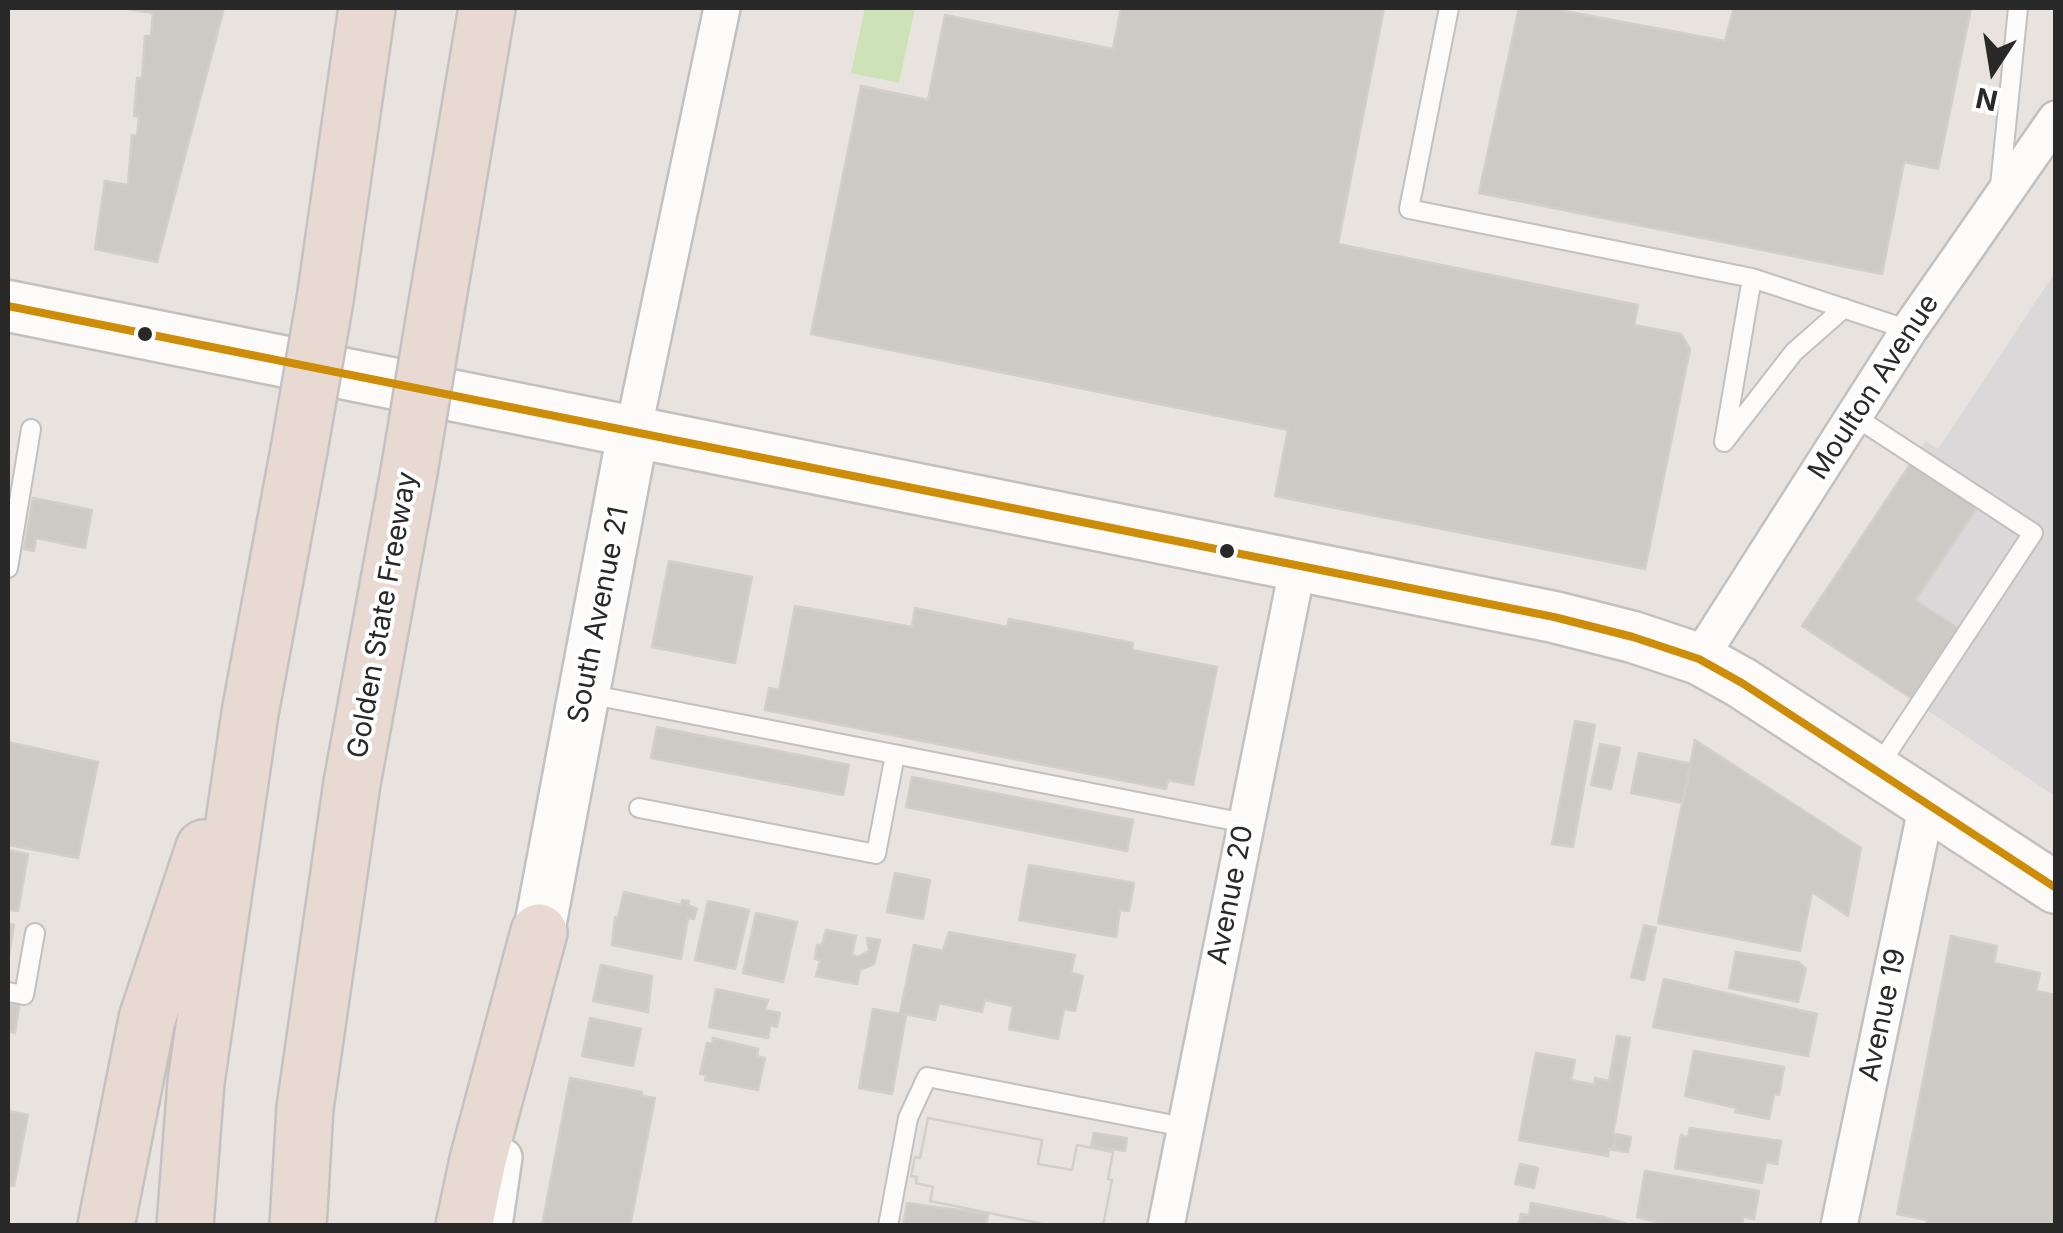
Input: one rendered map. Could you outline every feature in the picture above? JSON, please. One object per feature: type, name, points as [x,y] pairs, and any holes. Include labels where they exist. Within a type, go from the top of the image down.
[{"type":"highway","points":[[185,1226],[196,1082],[250,713],[325,300],[367,8]]},
{"type":"highway","name":"Golden State Freeway","points":[[298,1226],[305,1108],[352,783],[487,8]]},
{"type":"highway","points":[[106,1226],[146,1020],[250,713]]},
{"type":"highway","points":[[464,1226],[539,932]]},
{"type":"main road","points":[[8,306],[1554,617],[1632,637],[1699,659],[1742,682],[2056,888]]},
{"type":"main road","name":"South Avenue 21","points":[[539,932],[632,432]]},
{"type":"street","name":"South Avenue 21","points":[[632,432],[722,8]]},
{"type":"street","name":"Moulton Avenue","points":[[1699,659],[1909,330],[2056,119]]},
{"type":"street","name":"Avenue 20","points":[[1166,1226],[1298,566]]},
{"type":"street","name":"Avenue 19","points":[[1839,1226],[1927,804]]},
{"type":"street","name":"South Avenue 21","points":[[494,1226],[539,932]]},
{"type":"lane","points":[[1449,8],[1409,210],[1752,278],[1909,330]]},
{"type":"lane","points":[[1998,203],[2018,8]]},
{"type":"lane","points":[[1752,278],[1724,442],[1794,352],[1844,308]]},
{"type":"lane","points":[[1854,416],[2033,532],[1876,770]]},
{"type":"lane","points":[[8,568],[31,430]]},
{"type":"lane","points":[[584,694],[1245,823]]},
{"type":"lane","points":[[639,808],[876,854],[895,754]]},
{"type":"lane","points":[[8,992],[24,995],[35,933]]},
{"type":"lane","points":[[888,1226],[908,1118],[927,1078],[1184,1127]]},
{"type":"shaded area","points":[[2055,272],[2055,796],[1802,626],[1926,441],[1938,449]]},
{"type":"green space","points":[[865,8],[915,8],[899,83],[851,73]]},
{"type":"building","points":[[121,8],[224,8],[157,262],[95,249],[105,181],[128,185],[132,135],[137,136],[139,116],[134,116],[137,78],[142,78],[145,36],[151,36],[153,13]]},
{"type":"building","points":[[1121,8],[1384,8],[1338,244],[1638,305],[1634,325],[1681,334],[1690,349],[1645,569],[1275,496],[1288,430],[811,334],[861,86],[928,100],[945,15],[1113,49]]},
{"type":"building","points":[[1519,8],[1548,8],[1725,41],[1734,8],[1971,8],[1938,169],[1904,162],[1882,274],[1479,193]]},
{"type":"building","points":[[1911,463],[1977,507],[1915,600],[1958,628],[1911,698],[1802,626]]},
{"type":"building","points":[[33,498],[92,510],[85,548],[36,538],[34,551],[24,549]]},
{"type":"building","points":[[669,561],[752,577],[735,663],[652,647]]},
{"type":"building","points":[[795,606],[912,627],[915,608],[1007,627],[1009,619],[1133,643],[1132,650],[1217,667],[1193,785],[1168,780],[1166,789],[765,710],[769,688],[779,690]]},
{"type":"building","points":[[1575,721],[1595,725],[1573,847],[1552,844]]},
{"type":"building","points":[[657,727],[849,765],[843,795],[651,758]]},
{"type":"building","points":[[1695,740],[1861,848],[1848,916],[1812,892],[1800,951],[1658,923]]},
{"type":"building","points":[[8,742],[98,762],[78,858],[8,845]]},
{"type":"building","points":[[1600,744],[1620,748],[1611,789],[1591,785]]},
{"type":"building","points":[[1639,753],[1691,764],[1683,803],[1631,793]]},
{"type":"building","points":[[912,777],[1133,820],[1127,851],[906,807]]},
{"type":"building","points":[[8,850],[28,854],[18,911],[8,910]]},
{"type":"building","points":[[1029,865],[1134,883],[1129,911],[1120,910],[1116,937],[1019,920]]},
{"type":"building","points":[[895,873],[930,880],[923,919],[887,912]]},
{"type":"building","points":[[624,892],[681,905],[682,900],[689,901],[688,905],[697,909],[694,919],[688,918],[681,959],[612,945],[615,917],[618,918]]},
{"type":"building","points":[[708,901],[749,910],[735,969],[695,960]]},
{"type":"building","points":[[756,913],[797,922],[783,982],[743,973]]},
{"type":"building","points":[[8,924],[14,925],[8,961]]},
{"type":"building","points":[[1644,925],[1656,928],[1644,980],[1631,977]]},
{"type":"building","points":[[826,930],[856,936],[852,955],[857,957],[869,951],[867,938],[880,940],[874,964],[860,970],[857,984],[816,976],[820,960],[815,959],[817,945],[822,945]]},
{"type":"building","points":[[949,932],[1075,955],[1071,973],[1083,976],[1075,1011],[1064,1009],[1058,1039],[1009,1029],[1013,1006],[985,1000],[982,1012],[939,1003],[935,1020],[900,1013],[914,945],[943,951]]},
{"type":"building","points":[[1951,936],[1997,946],[1994,963],[2040,973],[2036,991],[2056,995],[2056,1226],[1926,1226],[1927,1220],[1897,1214]]},
{"type":"building","points":[[1736,952],[1798,962],[1806,969],[1798,1002],[1729,988]]},
{"type":"building","points":[[601,965],[652,976],[648,1012],[593,1001]]},
{"type":"building","points":[[1664,979],[1817,1014],[1808,1056],[1653,1027]]},
{"type":"building","points":[[716,989],[768,1000],[765,1010],[780,1013],[777,1027],[770,1025],[768,1038],[709,1027]]},
{"type":"building","points":[[8,1004],[19,1006],[15,1033],[8,1031]]},
{"type":"building","points":[[873,1009],[906,1015],[892,1094],[859,1088]]},
{"type":"building","points":[[590,1018],[641,1029],[633,1066],[582,1056]]},
{"type":"building","points":[[1617,1036],[1630,1038],[1616,1134],[1608,1156],[1519,1140],[1536,1053],[1575,1060],[1571,1080],[1595,1085],[1595,1078],[1609,1081]]},
{"type":"building","points":[[713,1038],[758,1049],[757,1056],[765,1058],[758,1090],[705,1080],[706,1075],[700,1074],[707,1043],[712,1044]]},
{"type":"building","points":[[1694,1051],[1784,1067],[1769,1119],[1685,1096]]},
{"type":"building","points":[[570,1078],[655,1098],[630,1226],[542,1226]]},
{"type":"building","points":[[8,1111],[28,1115],[14,1186],[8,1185]]},
{"type":"building","points":[[928,1118],[1042,1140],[1038,1164],[1072,1170],[1077,1145],[1113,1152],[1103,1226],[1053,1226],[930,1201],[933,1187],[916,1183],[917,1177],[911,1176],[915,1157],[920,1158]]},
{"type":"building","points":[[928,1118],[1042,1140],[1038,1164],[1072,1170],[1077,1145],[1113,1152],[1103,1226],[1053,1226],[930,1201],[933,1187],[916,1183],[917,1177],[911,1176],[915,1157],[920,1158]]},
{"type":"building","points":[[1690,1128],[1781,1141],[1777,1164],[1766,1162],[1762,1183],[1675,1168],[1681,1135],[1688,1137]]},
{"type":"building","points":[[1094,1133],[1127,1138],[1125,1151],[1091,1146]]},
{"type":"building","points":[[1616,1134],[1631,1137],[1628,1152],[1613,1150]]},
{"type":"building","points":[[1520,1164],[1538,1168],[1534,1188],[1515,1184]]},
{"type":"building","points":[[1645,1171],[1759,1191],[1754,1219],[1743,1217],[1742,1226],[1672,1226],[1637,1217]]},
{"type":"building","points":[[907,1203],[988,1214],[986,1226],[903,1226]]},
{"type":"building","points":[[1531,1203],[1634,1226],[1518,1226],[1521,1214],[1529,1215]]},
{"type":"transit line","points":[[8,306],[1554,617],[1633,637],[1699,659],[1742,683],[2056,888]]}]
